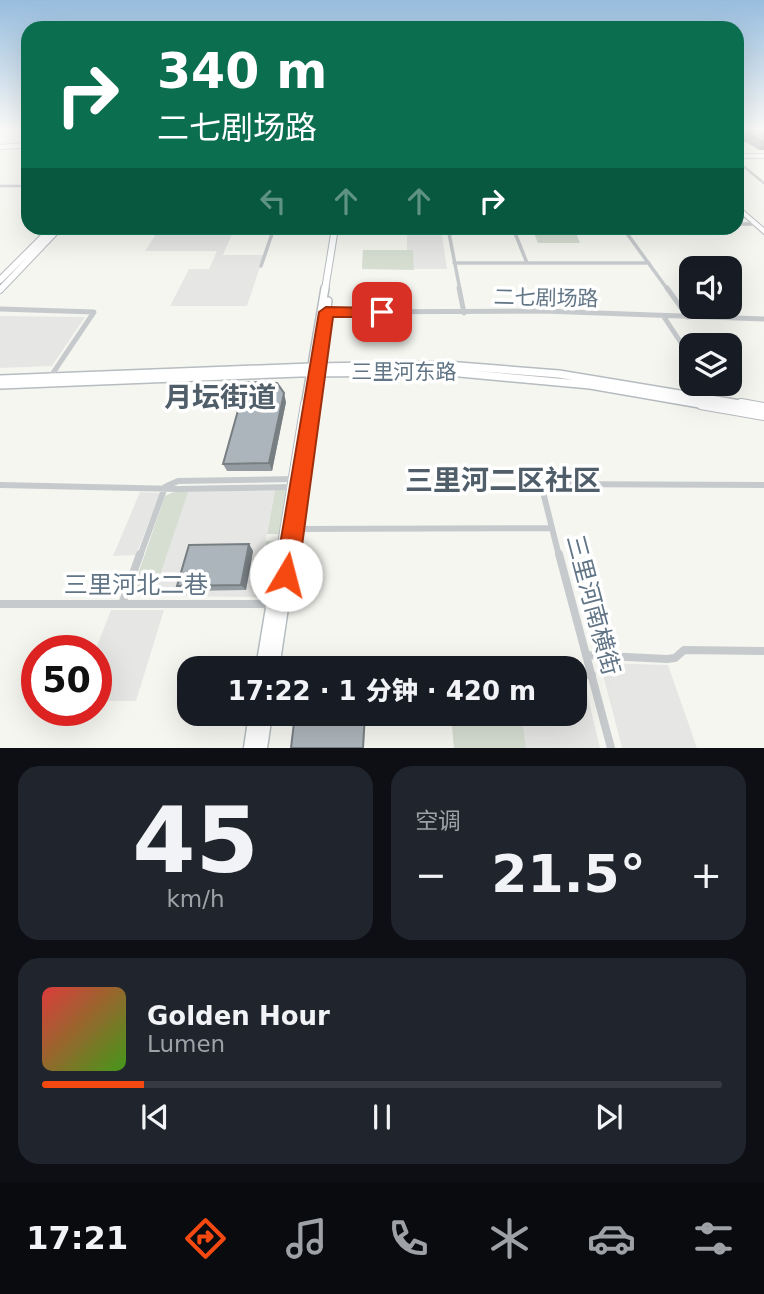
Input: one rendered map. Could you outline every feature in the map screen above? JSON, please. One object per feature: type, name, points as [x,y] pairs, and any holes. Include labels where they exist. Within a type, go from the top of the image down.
[{"type":"highway","points":[[744,206],[764,223]]},
{"type":"highway","points":[[744,214],[764,232]]},
{"type":"main road","points":[[0,280],[45,235]]},
{"type":"main road","points":[[0,290],[52,235]]},
{"type":"main road","points":[[264,656],[289,529],[292,483],[326,312],[336,235]]},
{"type":"main road","points":[[274,656],[289,529],[336,235]]},
{"type":"main road","name":"三里河东路","points":[[0,385],[446,365],[588,378],[764,408]]},
{"type":"main road","name":"三里河东路","points":[[0,379],[314,370],[492,374],[590,385],[764,415]]},
{"type":"main road","points":[[250,748],[253,726]]},
{"type":"main road","points":[[261,748],[264,726]]},
{"type":"street","points":[[744,165],[764,183]]},
{"type":"street","points":[[0,186],[21,186]]},
{"type":"street","points":[[744,224],[755,224]]},
{"type":"street","points":[[261,266],[272,235]]},
{"type":"street","points":[[449,235],[464,313]]},
{"type":"street","points":[[516,235],[527,263]]},
{"type":"street","points":[[628,235],[679,305]]},
{"type":"street","points":[[454,263],[649,263]]},
{"type":"street","points":[[0,309],[94,312],[51,376]]},
{"type":"street","name":"二七剧场路","points":[[326,312],[543,311],[679,317]]},
{"type":"street","points":[[664,317],[679,340]]},
{"type":"street","name":"二七剧场路","points":[[742,318],[764,319]]},
{"type":"street","points":[[0,485],[179,489],[292,483]]},
{"type":"street","points":[[552,528],[541,484],[764,485]]},
{"type":"street","points":[[122,604],[165,487]]},
{"type":"street","name":"三里河南横街","points":[[289,529],[552,528],[611,748]]},
{"type":"street","name":"三里河北二巷","points":[[0,604],[273,604]]},
{"type":"street","points":[[586,655],[667,659],[675,658],[684,650],[764,651]]},
{"type":"street","points":[[587,675],[592,675]]},
{"type":"shaded area","points":[[155,235],[232,235],[223,255],[264,255],[247,306],[170,306],[189,269],[209,269],[217,251],[145,251]]},
{"type":"shaded area","points":[[407,235],[442,235],[447,269],[362,269],[363,250],[407,250]]},
{"type":"shaded area","points":[[535,235],[577,235],[580,243],[538,243]]},
{"type":"shaded area","points":[[363,250],[413,250],[414,270],[362,269]]},
{"type":"shaded area","points":[[0,316],[85,317],[52,366],[0,368]]},
{"type":"shaded area","points":[[286,489],[279,534],[267,534],[275,490]]},
{"type":"shaded area","points":[[275,490],[255,597],[137,596],[132,592],[165,496],[174,492]]},
{"type":"shaded area","points":[[140,492],[160,493],[136,555],[113,556]]},
{"type":"shaded area","points":[[174,492],[188,492],[153,596],[137,596],[132,592],[165,496]]},
{"type":"shaded area","points":[[266,541],[274,541],[265,597],[255,597]]},
{"type":"shaded area","points":[[111,610],[164,610],[136,701],[112,701],[112,635],[101,635]]},
{"type":"shaded area","points":[[600,663],[668,665],[697,748],[622,748]]},
{"type":"shaded area","points":[[587,693],[600,748],[454,748],[452,726],[587,726]]},
{"type":"shaded area","points":[[452,726],[523,726],[526,748],[454,748]]},
{"type":"building","points":[[246,382],[277,383],[284,393],[269,463],[223,464]]},
{"type":"building","points":[[249,544],[241,585],[177,586],[189,545]]},
{"type":"building","points":[[294,726],[364,726],[363,748],[291,748]]},
{"type":"district","name":"月坛街道","points":[[220,397]]},
{"type":"district","name":"三里河二区社区","points":[[503,480]]},
{"type":"route","points":[[286,575],[326,312],[382,312]]}]
